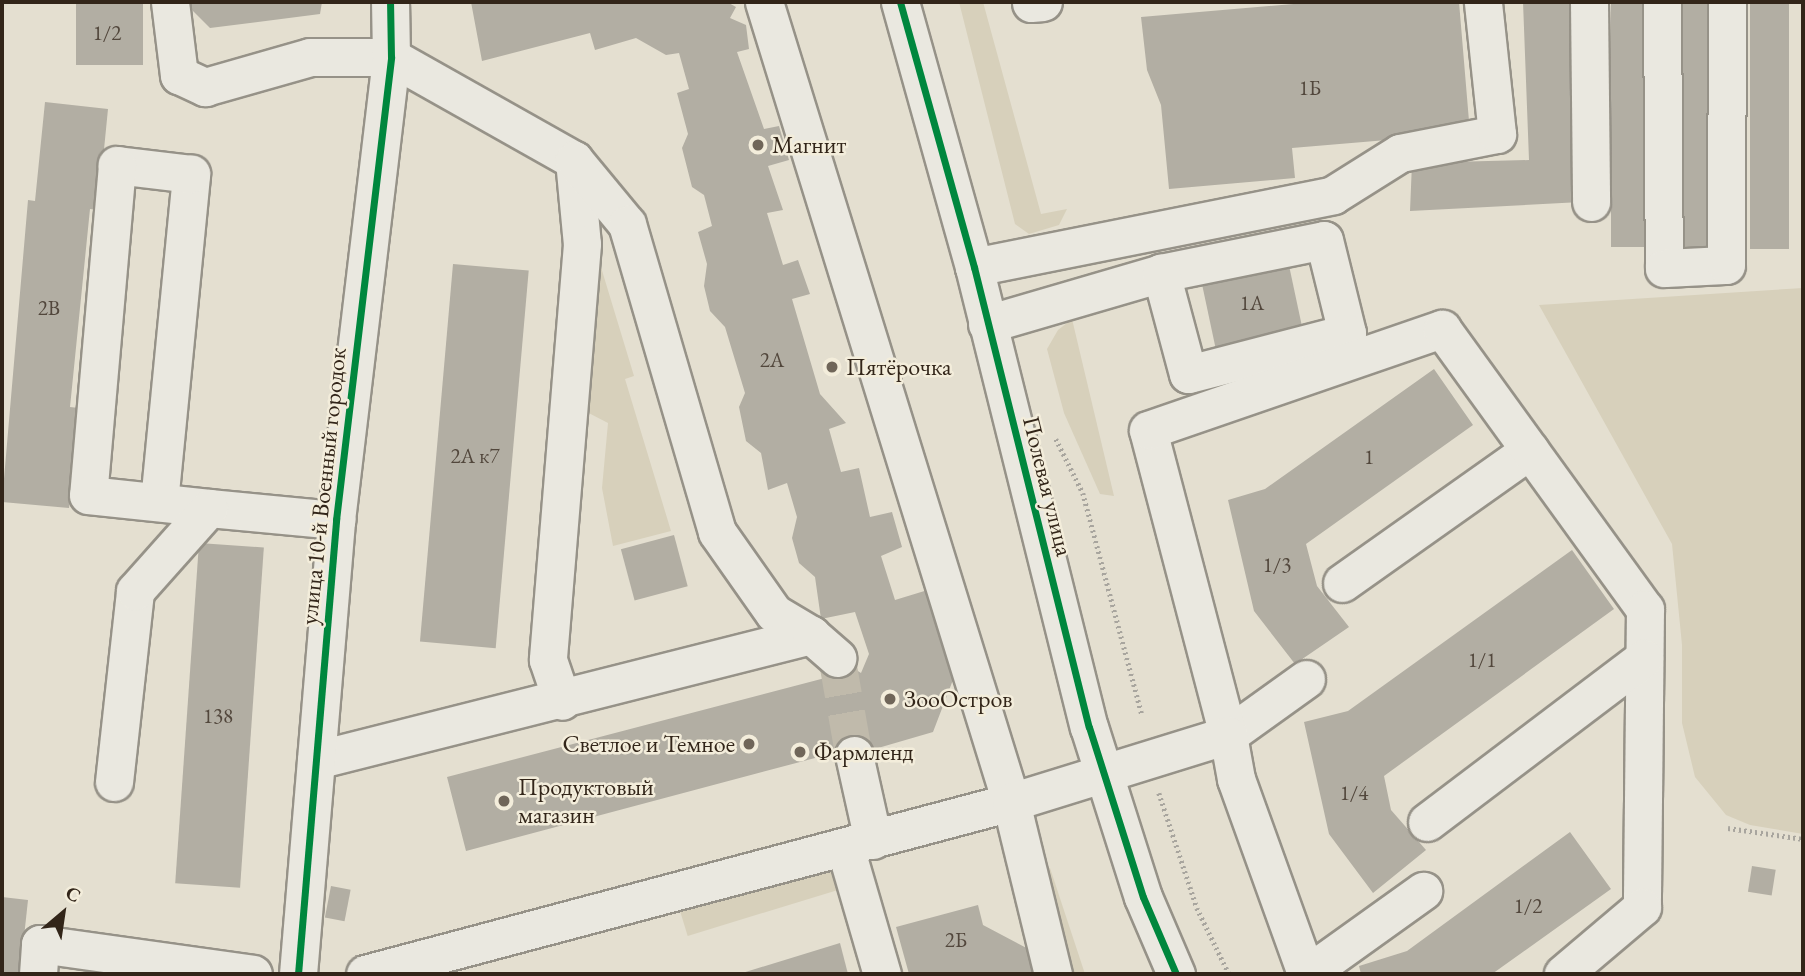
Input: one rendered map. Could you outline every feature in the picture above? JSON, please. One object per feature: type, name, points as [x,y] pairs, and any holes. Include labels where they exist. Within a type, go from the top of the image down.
[{"type":"street","points":[[170,2],[179,75],[205,87],[310,57],[391,57],[574,160],[627,224],[717,532],[774,613],[824,646],[562,701],[316,760]]},
{"type":"street","name":"улица 10-й Военный городок","points":[[298,974],[336,520],[391,57],[390,2]]},
{"type":"street","points":[[764,2],[1011,802],[1053,974]]},
{"type":"street","name":"Полевая улица","points":[[900,2],[974,267],[1103,774],[1143,897],[1176,974]]},
{"type":"street","points":[[974,267],[1333,195],[1400,153],[1497,134],[1483,2]]},
{"type":"street","points":[[1589,2],[1591,202]]},
{"type":"street","points":[[1662,2],[1664,268],[1726,265],[1727,2]]},
{"type":"street","points":[[562,701],[548,660],[582,244],[574,160]]},
{"type":"street","points":[[159,502],[191,174],[117,164],[88,495],[336,520]]},
{"type":"street","points":[[987,324],[1161,273],[1324,240],[1347,333],[1188,374],[1161,273]]},
{"type":"street","points":[[1423,891],[1307,974],[1236,779],[1228,735],[1148,430],[1442,329],[1645,608],[1642,906],[1563,974]]},
{"type":"street","points":[[1342,583],[1530,450]]},
{"type":"street","points":[[114,782],[135,591],[209,508]]},
{"type":"street","points":[[1427,822],[1644,658]]},
{"type":"street","points":[[365,974],[1011,802],[1228,735],[1306,679]]},
{"type":"street","points":[[854,755],[859,844],[882,974]]},
{"type":"street","points":[[38,974],[40,944],[253,974]]},
{"type":"path","points":[[1050,428],[1083,493],[1142,714]]},
{"type":"path","points":[[1158,792],[1197,908],[1229,974]]},
{"type":"path","points":[[1727,828],[1803,839]]},
{"type":"shaded area","points":[[959,2],[983,2],[1041,214],[1067,209],[1059,225],[1029,234],[1015,224]]},
{"type":"shaded area","points":[[597,254],[634,376],[625,379],[671,531],[613,546],[602,488],[608,423],[579,408]]},
{"type":"shaded area","points":[[1803,288],[1803,834],[1750,825],[1726,815],[1695,777],[1682,723],[1682,645],[1672,544],[1539,305]]},
{"type":"shaded area","points":[[1072,319],[1114,496],[1100,494],[1064,413],[1047,349],[1058,330]]},
{"type":"shaded area","points":[[830,861],[839,890],[688,936],[679,907]]},
{"type":"shaded area","points":[[1050,868],[1085,974],[1069,974],[1040,872]]},
{"type":"building","points":[[76,2],[143,2],[143,65],[76,65]]},
{"type":"building","points":[[184,2],[322,2],[320,14],[210,28]]},
{"type":"building","points":[[471,2],[727,2],[736,7],[730,18],[746,25],[749,49],[737,52],[764,129],[779,126],[789,160],[768,166],[783,210],[767,213],[783,265],[798,260],[810,294],[792,299],[820,394],[846,423],[829,429],[841,472],[859,468],[870,517],[892,512],[902,547],[881,556],[895,600],[931,589],[956,672],[933,732],[854,755],[845,750],[466,851],[447,777],[825,678],[826,683],[837,658],[861,673],[869,654],[855,612],[821,619],[815,577],[799,563],[792,538],[797,517],[787,483],[768,490],[761,453],[746,441],[739,407],[745,393],[725,327],[710,311],[704,286],[707,264],[698,232],[712,226],[704,195],[692,187],[682,148],[688,134],[677,93],[689,89],[679,53],[666,55],[636,38],[595,50],[590,33],[482,61]]},
{"type":"building","points":[[1317,2],[1459,2],[1470,133],[1292,148],[1295,178],[1169,189],[1161,105],[1147,70],[1141,17]]},
{"type":"building","points":[[1523,2],[1575,2],[1581,202],[1410,211],[1412,163],[1529,160]]},
{"type":"building","points":[[1611,2],[1647,2],[1647,247],[1611,247]]},
{"type":"building","points":[[1674,2],[1709,2],[1709,256],[1674,256]]},
{"type":"building","points":[[1750,2],[1789,2],[1789,249],[1750,249]]},
{"type":"building","points":[[45,102],[108,109],[98,210],[90,209],[70,407],[79,408],[69,508],[2,502],[28,200],[35,201]]},
{"type":"building","points":[[1287,256],[1303,331],[1216,350],[1200,275]]},
{"type":"building","points":[[453,264],[529,271],[496,648],[420,642]]},
{"type":"building","points":[[1434,369],[1473,425],[1306,544],[1317,586],[1349,627],[1295,664],[1254,611],[1228,500],[1265,489]]},
{"type":"building","points":[[674,535],[688,586],[635,600],[621,549]]},
{"type":"building","points":[[199,543],[264,548],[240,888],[175,883]]},
{"type":"building","points":[[1572,550],[1614,609],[1384,776],[1391,810],[1426,850],[1373,893],[1329,834],[1304,722],[1348,711]]},
{"type":"building","points":[[1570,832],[1611,889],[1492,974],[1361,974],[1359,966],[1407,951]]},
{"type":"building","points":[[1752,866],[1776,870],[1772,895],[1748,892]]},
{"type":"building","points":[[331,886],[351,890],[345,921],[325,917]]},
{"type":"building","points":[[2,897],[28,900],[20,974],[2,974]]},
{"type":"building","points":[[978,905],[983,925],[1036,953],[1040,974],[909,974],[896,927]]},
{"type":"building","points":[[840,943],[848,974],[739,974]]},
{"type":"tunnel","points":[[837,658],[854,755]]},
{"type":"cycle path","points":[[298,974],[336,520],[391,57],[390,2]]},
{"type":"cycle path","points":[[900,2],[974,267],[1089,727],[1143,897],[1176,974]]},
{"type":"place","name":"Магнит","points":[[758,145]]},
{"type":"place","name":"Пятёрочка","points":[[832,367]]},
{"type":"place","name":"ЗооОстров","points":[[890,699]]},
{"type":"place","name":"Светлое и Темное","points":[[749,744]]},
{"type":"place","name":"Фармленд","points":[[800,752]]},
{"type":"place","name":"Продуктовый магазин","points":[[504,801]]}]
